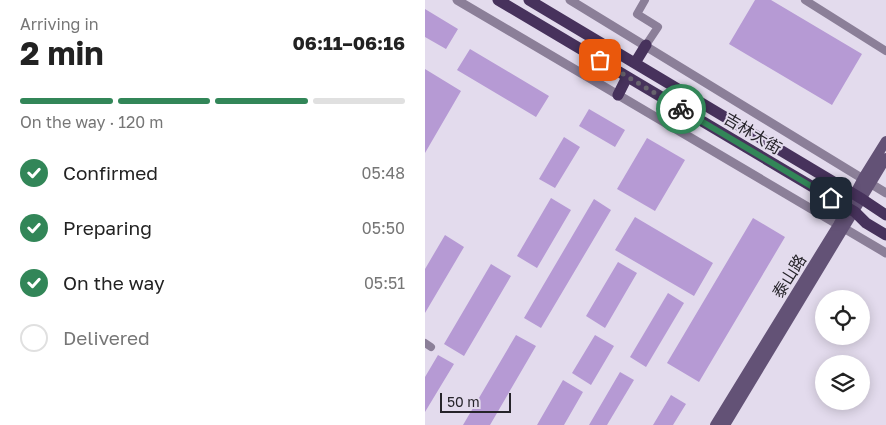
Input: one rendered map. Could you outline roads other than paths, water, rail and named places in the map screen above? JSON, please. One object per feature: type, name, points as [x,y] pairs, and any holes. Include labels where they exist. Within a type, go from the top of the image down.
[{"type":"main road","name":"吉林大街","points":[[498,0],[850,210],[866,223],[886,235]]},
{"type":"main road","name":"吉林大街","points":[[529,0],[858,196],[886,215]]},
{"type":"main road","points":[[635,63],[646,45]]},
{"type":"main road","points":[[618,95],[627,77]]},
{"type":"main road","name":"泰山路","points":[[725,425],[867,181],[886,141]]},
{"type":"main road","name":"泰山路","points":[[867,181],[886,158]]},
{"type":"main road","name":"泰山路","points":[[715,425],[841,226]]},
{"type":"street","points":[[457,0],[886,253]]},
{"type":"street","name":"吉林大街","points":[[570,0],[886,193]]},
{"type":"street","points":[[645,0],[637,14],[658,27],[646,45]]},
{"type":"street","points":[[805,0],[886,51]]}]
